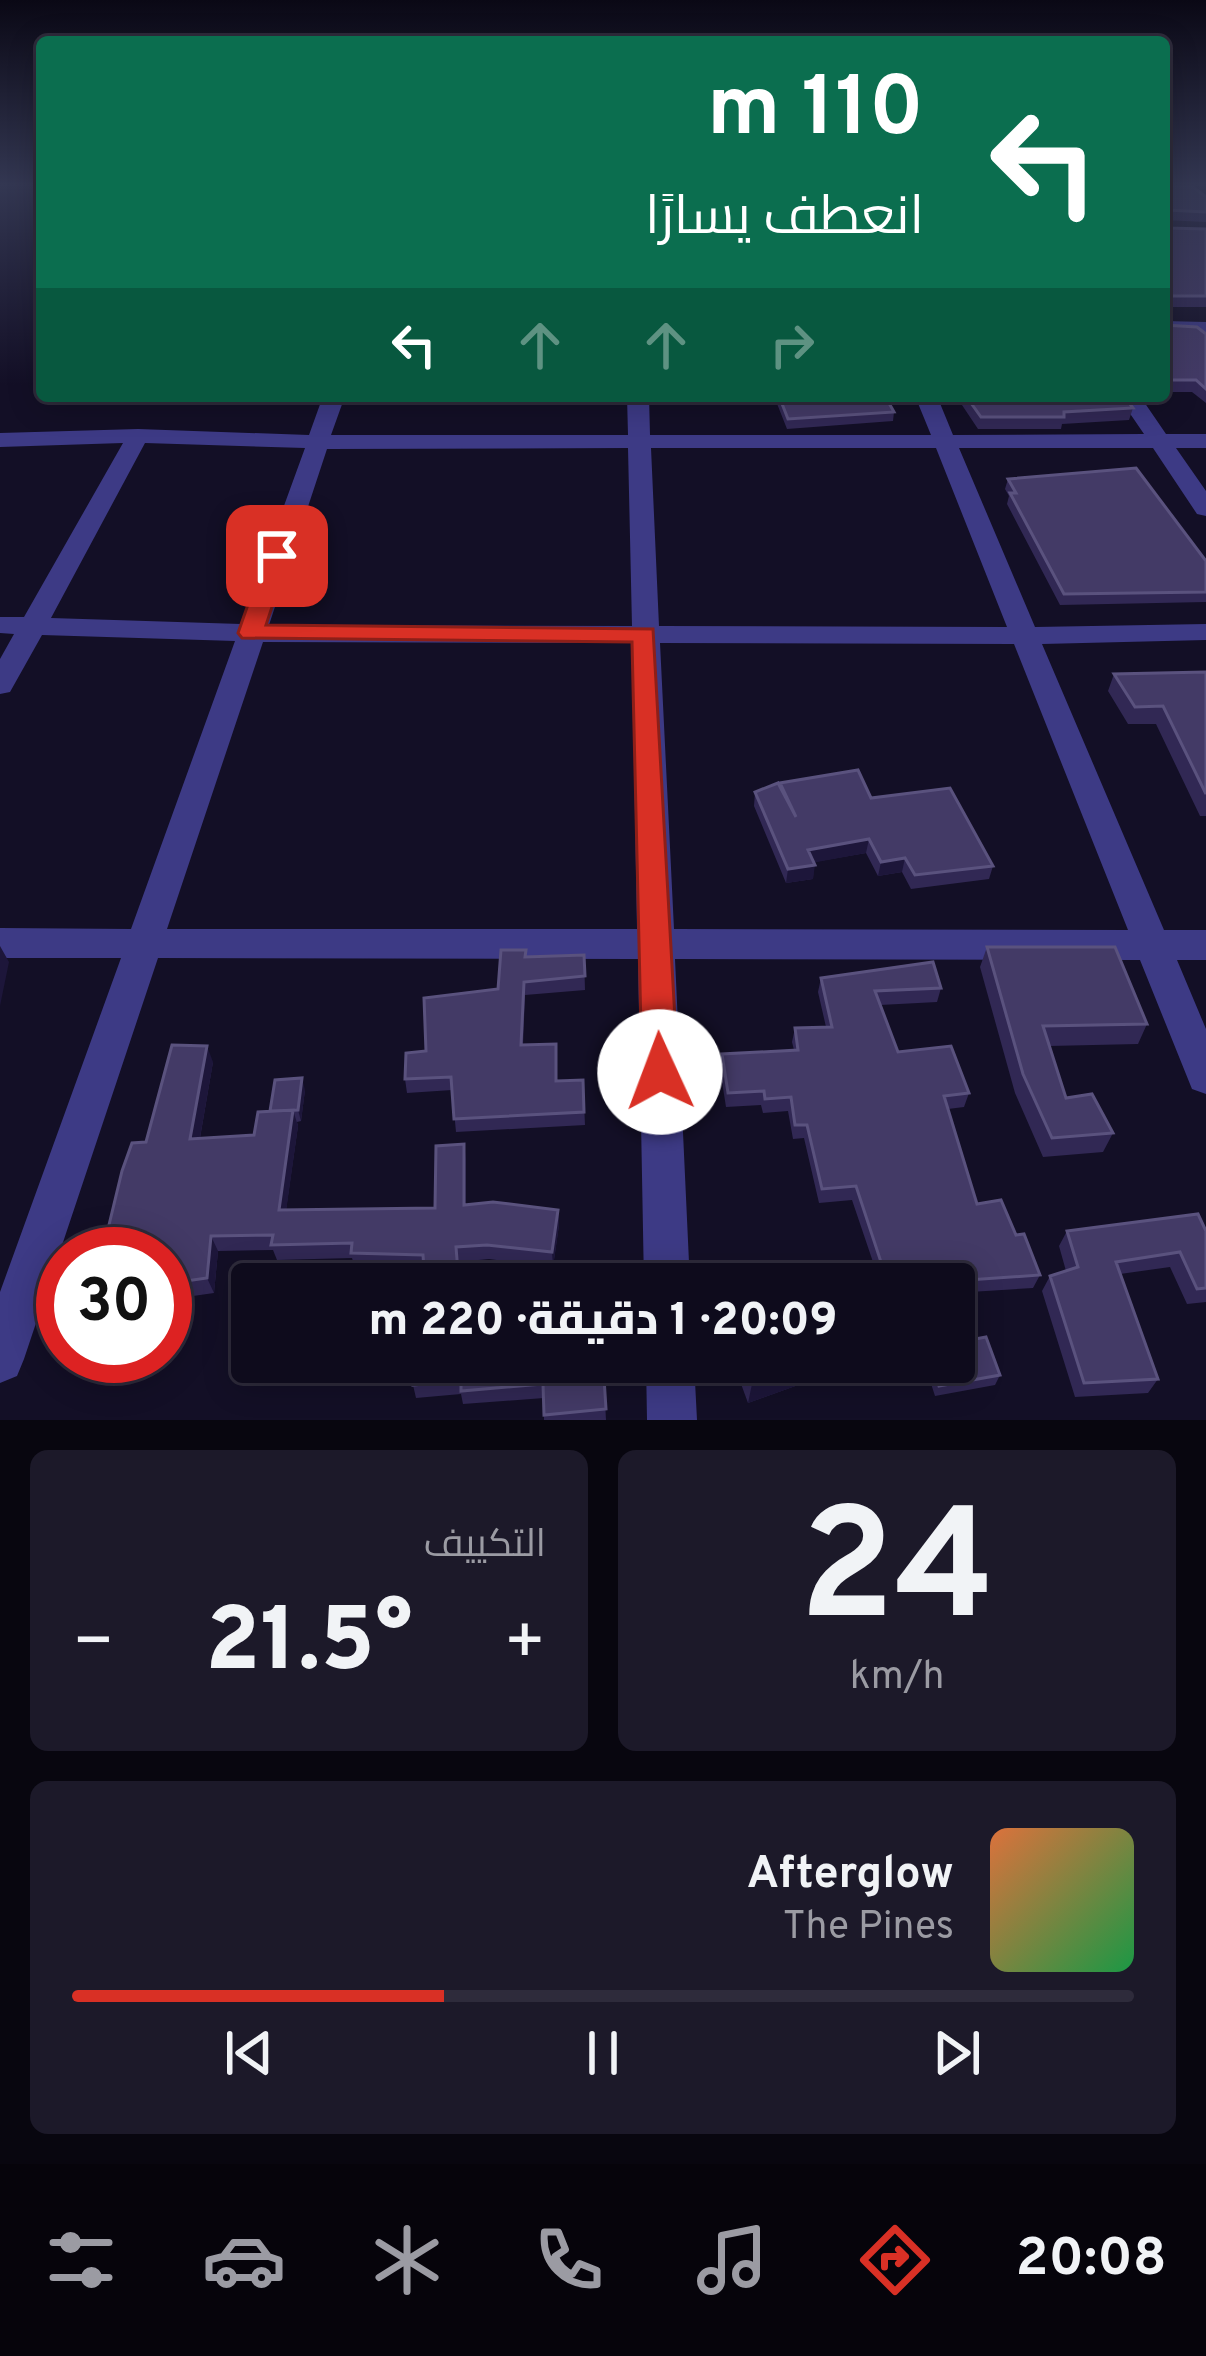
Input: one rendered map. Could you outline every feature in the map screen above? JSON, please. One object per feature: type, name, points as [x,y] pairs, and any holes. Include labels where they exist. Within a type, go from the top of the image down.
[{"type":"street","points":[[1170,327],[1206,328]]},
{"type":"street","points":[[0,1358],[332,402]]},
{"type":"street","points":[[638,402],[667,1263]]},
{"type":"street","points":[[928,402],[1206,1076]]},
{"type":"street","points":[[1133,402],[1206,509]]},
{"type":"street","points":[[0,685],[138,436]]},
{"type":"street","points":[[0,440],[138,436],[316,442],[1206,441]]},
{"type":"street","points":[[0,625],[250,633],[1024,637],[1206,632]]},
{"type":"street","points":[[0,943],[1206,945]]},
{"type":"street","points":[[671,1383],[672,1420]]},
{"type":"building","points":[[1170,252],[1206,252],[1206,296],[1170,296]]},
{"type":"building","points":[[1170,325],[1197,327],[1206,334],[1206,389],[1196,380],[1170,380]]},
{"type":"building","points":[[781,402],[888,402],[894,412],[788,419]]},
{"type":"building","points":[[970,402],[1128,402],[1133,408],[1064,412],[1064,417],[981,417]]},
{"type":"building","points":[[1136,468],[1206,561],[1206,592],[1064,594],[1010,493],[1016,493],[1008,479]]},
{"type":"building","points":[[1206,672],[1206,794],[1163,706],[1135,707],[1114,674]]},
{"type":"building","points":[[858,770],[871,798],[950,788],[993,866],[915,875],[905,858],[881,862],[869,839],[808,850],[815,865],[788,869],[755,792],[778,783],[796,817],[780,783]]},
{"type":"building","points":[[987,947],[1115,947],[1147,1024],[1043,1026],[1066,1098],[1092,1094],[1113,1133],[1052,1138],[1023,1074]]},
{"type":"building","points":[[501,950],[526,950],[525,957],[584,955],[585,976],[524,982],[521,1045],[556,1044],[556,1081],[583,1080],[584,1112],[454,1119],[451,1077],[405,1079],[406,1053],[426,1051],[424,998],[498,989]]},
{"type":"building","points":[[933,962],[941,988],[875,991],[898,1052],[951,1046],[969,1093],[944,1096],[977,1204],[1001,1200],[1016,1235],[1024,1234],[1040,1275],[975,1280],[975,1263],[863,1263],[881,1262],[856,1186],[822,1189],[807,1125],[795,1125],[791,1097],[765,1099],[764,1091],[728,1093],[722,1054],[798,1050],[795,1028],[832,1027],[821,978]]},
{"type":"building","points":[[172,1045],[207,1046],[190,1139],[254,1135],[258,1112],[293,1110],[279,1210],[435,1208],[436,1146],[464,1144],[464,1205],[493,1202],[558,1210],[552,1252],[487,1245],[456,1247],[457,1263],[424,1263],[423,1255],[351,1253],[352,1243],[271,1245],[273,1235],[211,1236],[207,1278],[192,1280],[192,1227],[109,1227],[132,1143],[146,1142]]},
{"type":"building","points":[[302,1078],[298,1110],[270,1111],[275,1080]]},
{"type":"building","points":[[1198,1214],[1206,1231],[1206,1288],[1197,1289],[1180,1252],[1116,1262],[1158,1379],[1084,1383],[1050,1276],[1078,1267],[1067,1231]]},
{"type":"building","points":[[986,1337],[1000,1375],[975,1380],[975,1339]]},
{"type":"building","points":[[461,1383],[604,1383],[606,1409],[544,1415],[543,1384],[461,1391]]},
{"type":"route","points":[[277,556],[250,633],[644,634],[660,1072]]}]
